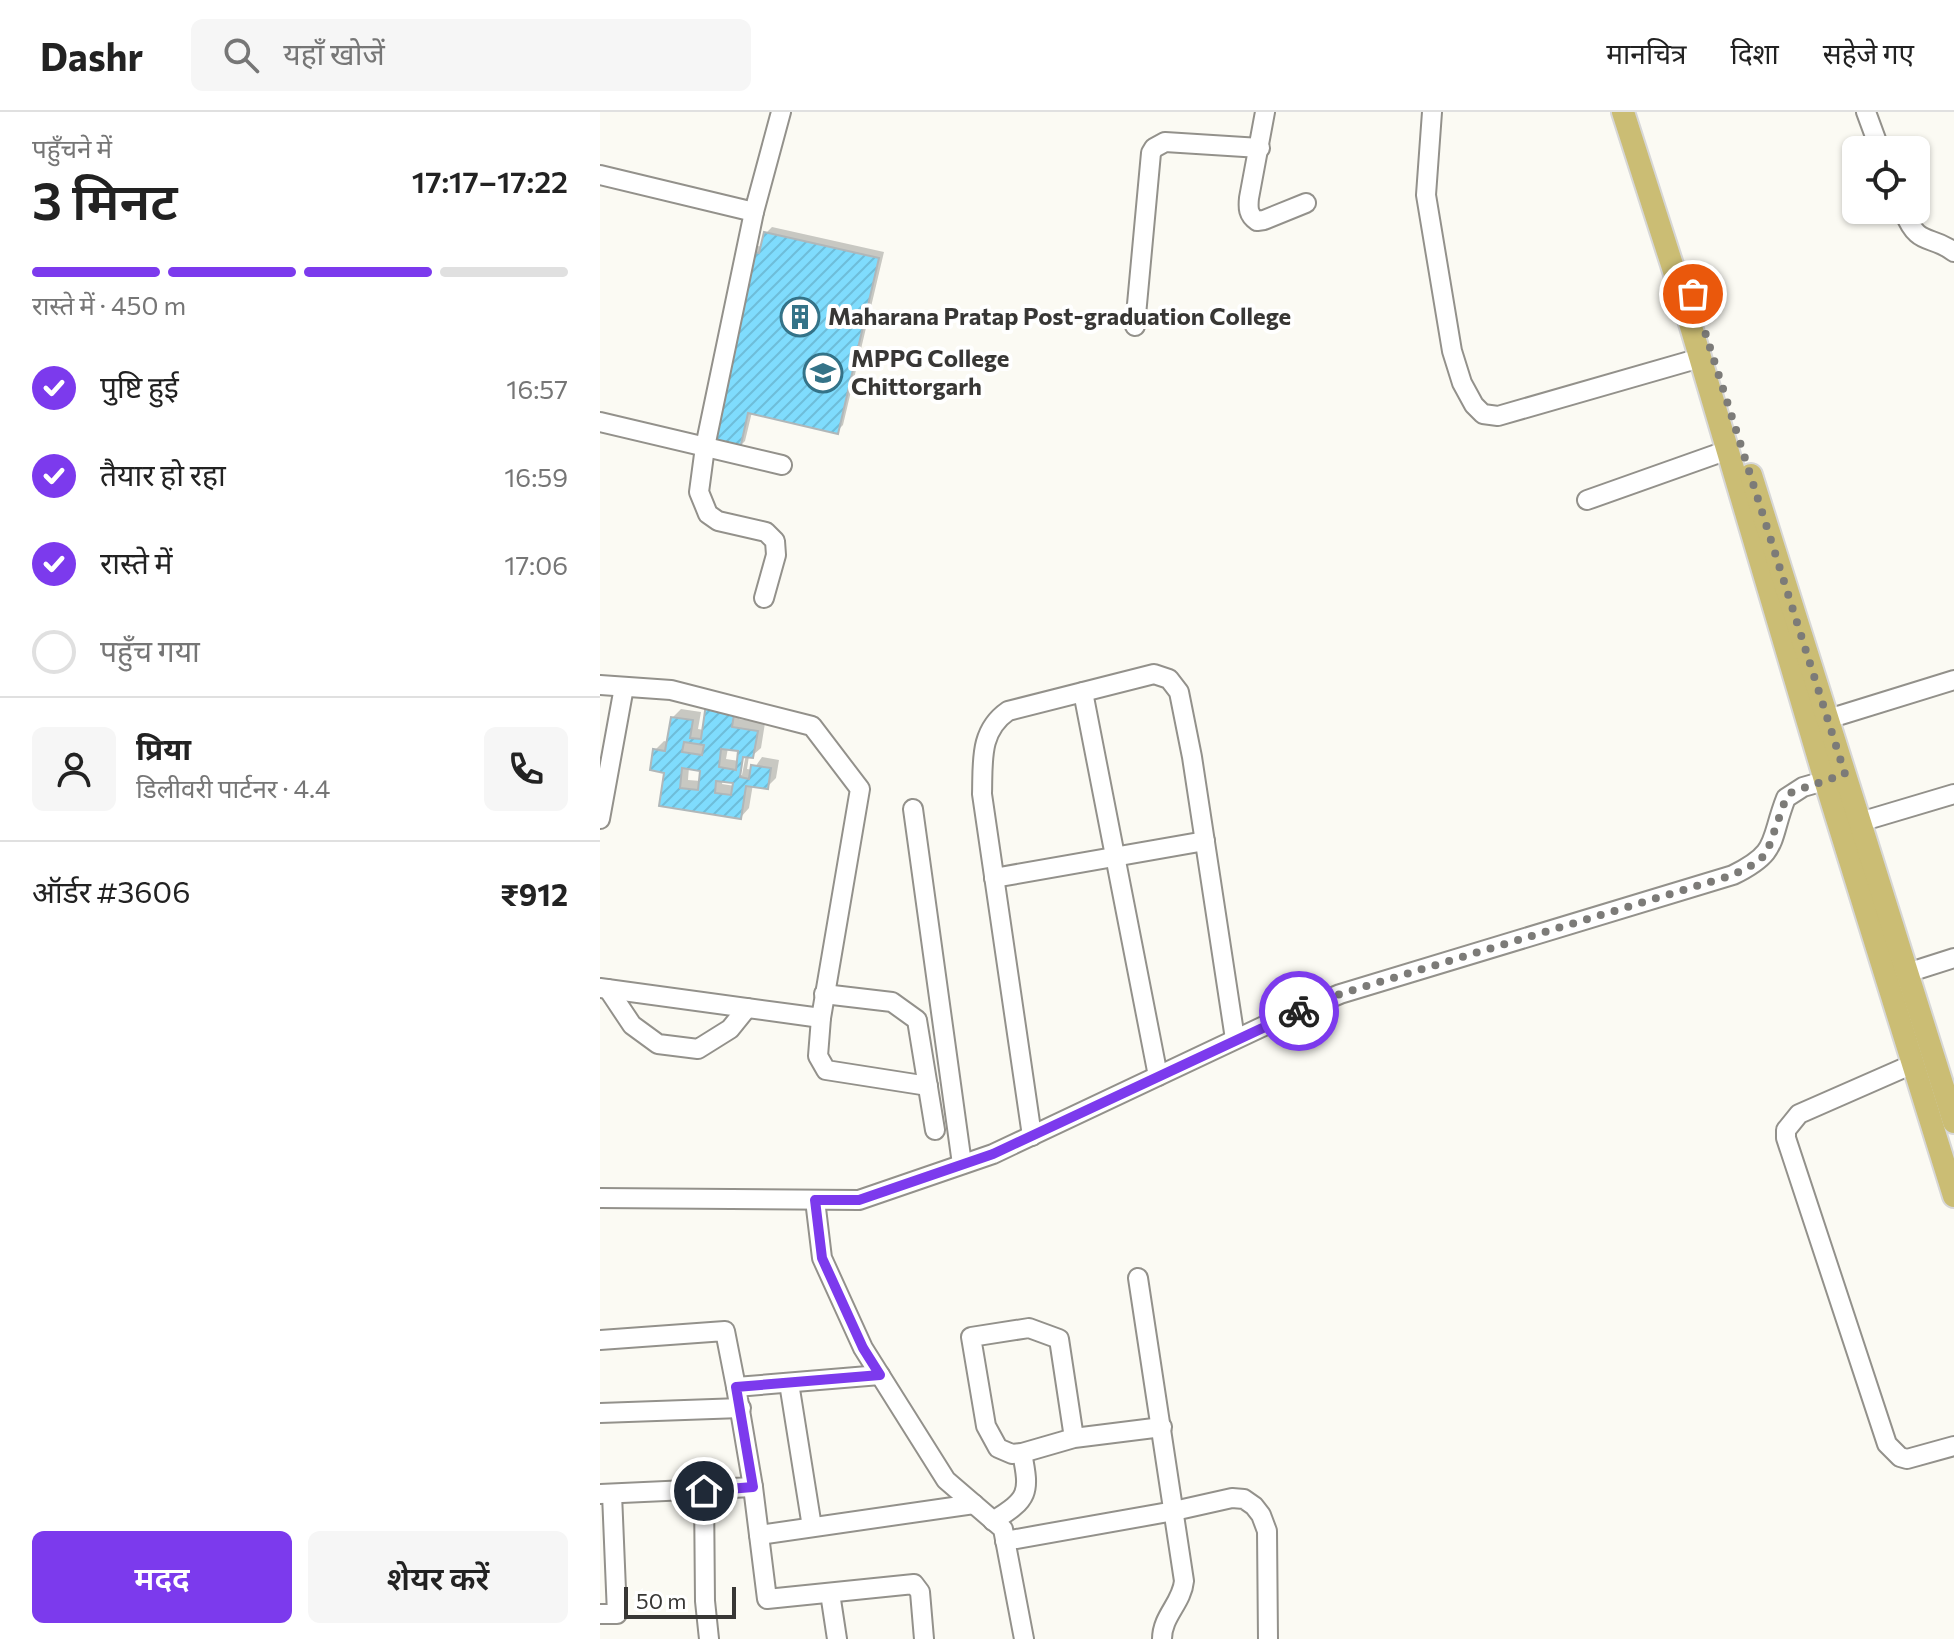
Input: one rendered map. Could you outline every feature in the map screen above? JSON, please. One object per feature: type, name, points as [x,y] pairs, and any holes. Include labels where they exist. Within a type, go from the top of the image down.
[{"type":"main road","points":[[1623,112],[1728,450],[1835,777],[1913,1064],[1954,1196]]},
{"type":"main road","points":[[1634,112],[1828,719],[1835,777],[1860,822],[1954,1122]]},
{"type":"street","points":[[764,598],[776,555],[775,541],[766,532],[718,521],[708,514],[699,492],[705,447],[754,212],[781,112]]},
{"type":"street","points":[[1265,112],[1248,210],[1257,221],[1306,203]]},
{"type":"street","points":[[1432,112],[1426,195],[1452,351],[1462,383],[1474,405],[1483,414],[1498,416],[1700,358]]},
{"type":"street","points":[[1866,112],[1875,136]]},
{"type":"street","points":[[1135,326],[1151,153],[1154,148],[1165,142],[1260,148]]},
{"type":"street","points":[[600,175],[754,212]]},
{"type":"street","points":[[1909,224],[1920,238],[1954,252]]},
{"type":"street","points":[[600,422],[782,465]]},
{"type":"street","points":[[1587,500],[1728,450]]},
{"type":"street","points":[[1032,1136],[982,794],[984,745],[995,720],[1008,711],[1154,674],[1163,675],[1175,685],[1192,757],[1235,1039]]},
{"type":"street","points":[[1828,719],[1954,680]]},
{"type":"street","points":[[600,685],[671,690],[812,726],[860,789],[824,994],[818,1056],[826,1070],[928,1086]]},
{"type":"street","points":[[600,819],[624,687]]},
{"type":"street","points":[[1083,692],[1158,1076]]},
{"type":"street","points":[[600,1198],[859,1200],[993,1154],[1235,1039],[1340,994],[1733,875],[1758,862],[1767,852],[1786,798],[1803,787],[1835,777]]},
{"type":"street","points":[[1860,822],[1954,794]]},
{"type":"street","points":[[913,809],[962,1164]]},
{"type":"street","points":[[994,878],[1205,841]]},
{"type":"street","points":[[1907,973],[1954,958]]},
{"type":"street","points":[[604,989],[821,1018]]},
{"type":"street","points":[[604,989],[632,1025],[658,1044],[698,1049],[730,1029],[747,1008]]},
{"type":"street","points":[[824,994],[892,1002],[917,1020],[935,1130]]},
{"type":"street","points":[[1913,1064],[1799,1114],[1791,1122],[1786,1138],[1887,1444],[1900,1457],[1907,1459],[1954,1446]]},
{"type":"street","points":[[815,1200],[822,1258],[863,1348],[946,1480],[1003,1529],[1024,1639]]},
{"type":"street","points":[[1138,1278],[1162,1427],[1183,1590],[1163,1624],[1162,1639]]},
{"type":"street","points":[[1074,1438],[1059,1339],[1029,1328],[971,1337],[986,1426],[993,1443],[1004,1451],[1022,1453],[1074,1438],[1162,1427]]},
{"type":"street","points":[[600,1340],[725,1331],[741,1408],[767,1599],[914,1584],[920,1592],[924,1639]]},
{"type":"street","points":[[736,1387],[880,1375]]},
{"type":"street","points":[[789,1383],[812,1527]]},
{"type":"street","points":[[600,1413],[741,1408]]},
{"type":"street","points":[[993,1521],[1012,1509],[1026,1492],[1028,1480],[1022,1453]]},
{"type":"street","points":[[600,1614],[617,1614],[606,1494],[753,1487]]},
{"type":"street","points":[[704,1491],[705,1601],[709,1639]]},
{"type":"street","points":[[1005,1541],[1232,1498],[1244,1499],[1261,1515],[1267,1531],[1268,1639]]},
{"type":"street","points":[[759,1535],[974,1504]]},
{"type":"street","points":[[830,1593],[837,1639]]},
{"type":"building","name":"Maharana Pratap Post-graduation College","points":[[764,232],[879,258],[838,434],[748,413],[740,449],[714,443],[729,378],[721,376],[750,251],[759,253]]},
{"type":"building","points":[[706,704],[735,708],[732,727],[758,731],[753,758],[743,757],[740,777],[749,779],[751,765],[771,768],[768,789],[746,786],[741,819],[659,806],[664,773],[650,770],[653,749],[665,751],[671,717],[693,720],[690,738],[701,739]],"holes":[[[684,742],[704,745],[702,755],[682,752]],[[721,749],[738,751],[736,770],[719,767]],[[682,768],[700,771],[698,790],[680,788]],[[716,781],[733,783],[731,795],[715,793]]]},
{"type":"way so far","points":[[1299,1011],[1340,994],[1733,875],[1758,862],[1767,852],[1786,798],[1792,792],[1845,774],[1693,294]]},
{"type":"place","name":"Maharana Pratap Post-graduation College","points":[[800,317]]},
{"type":"place","name":"MPPG College Chittorgarh","points":[[823,373]]},
{"type":"route","points":[[704,1491],[753,1487],[736,1387],[880,1375],[863,1348],[822,1258],[815,1200],[859,1200],[993,1154],[1299,1011]]}]
